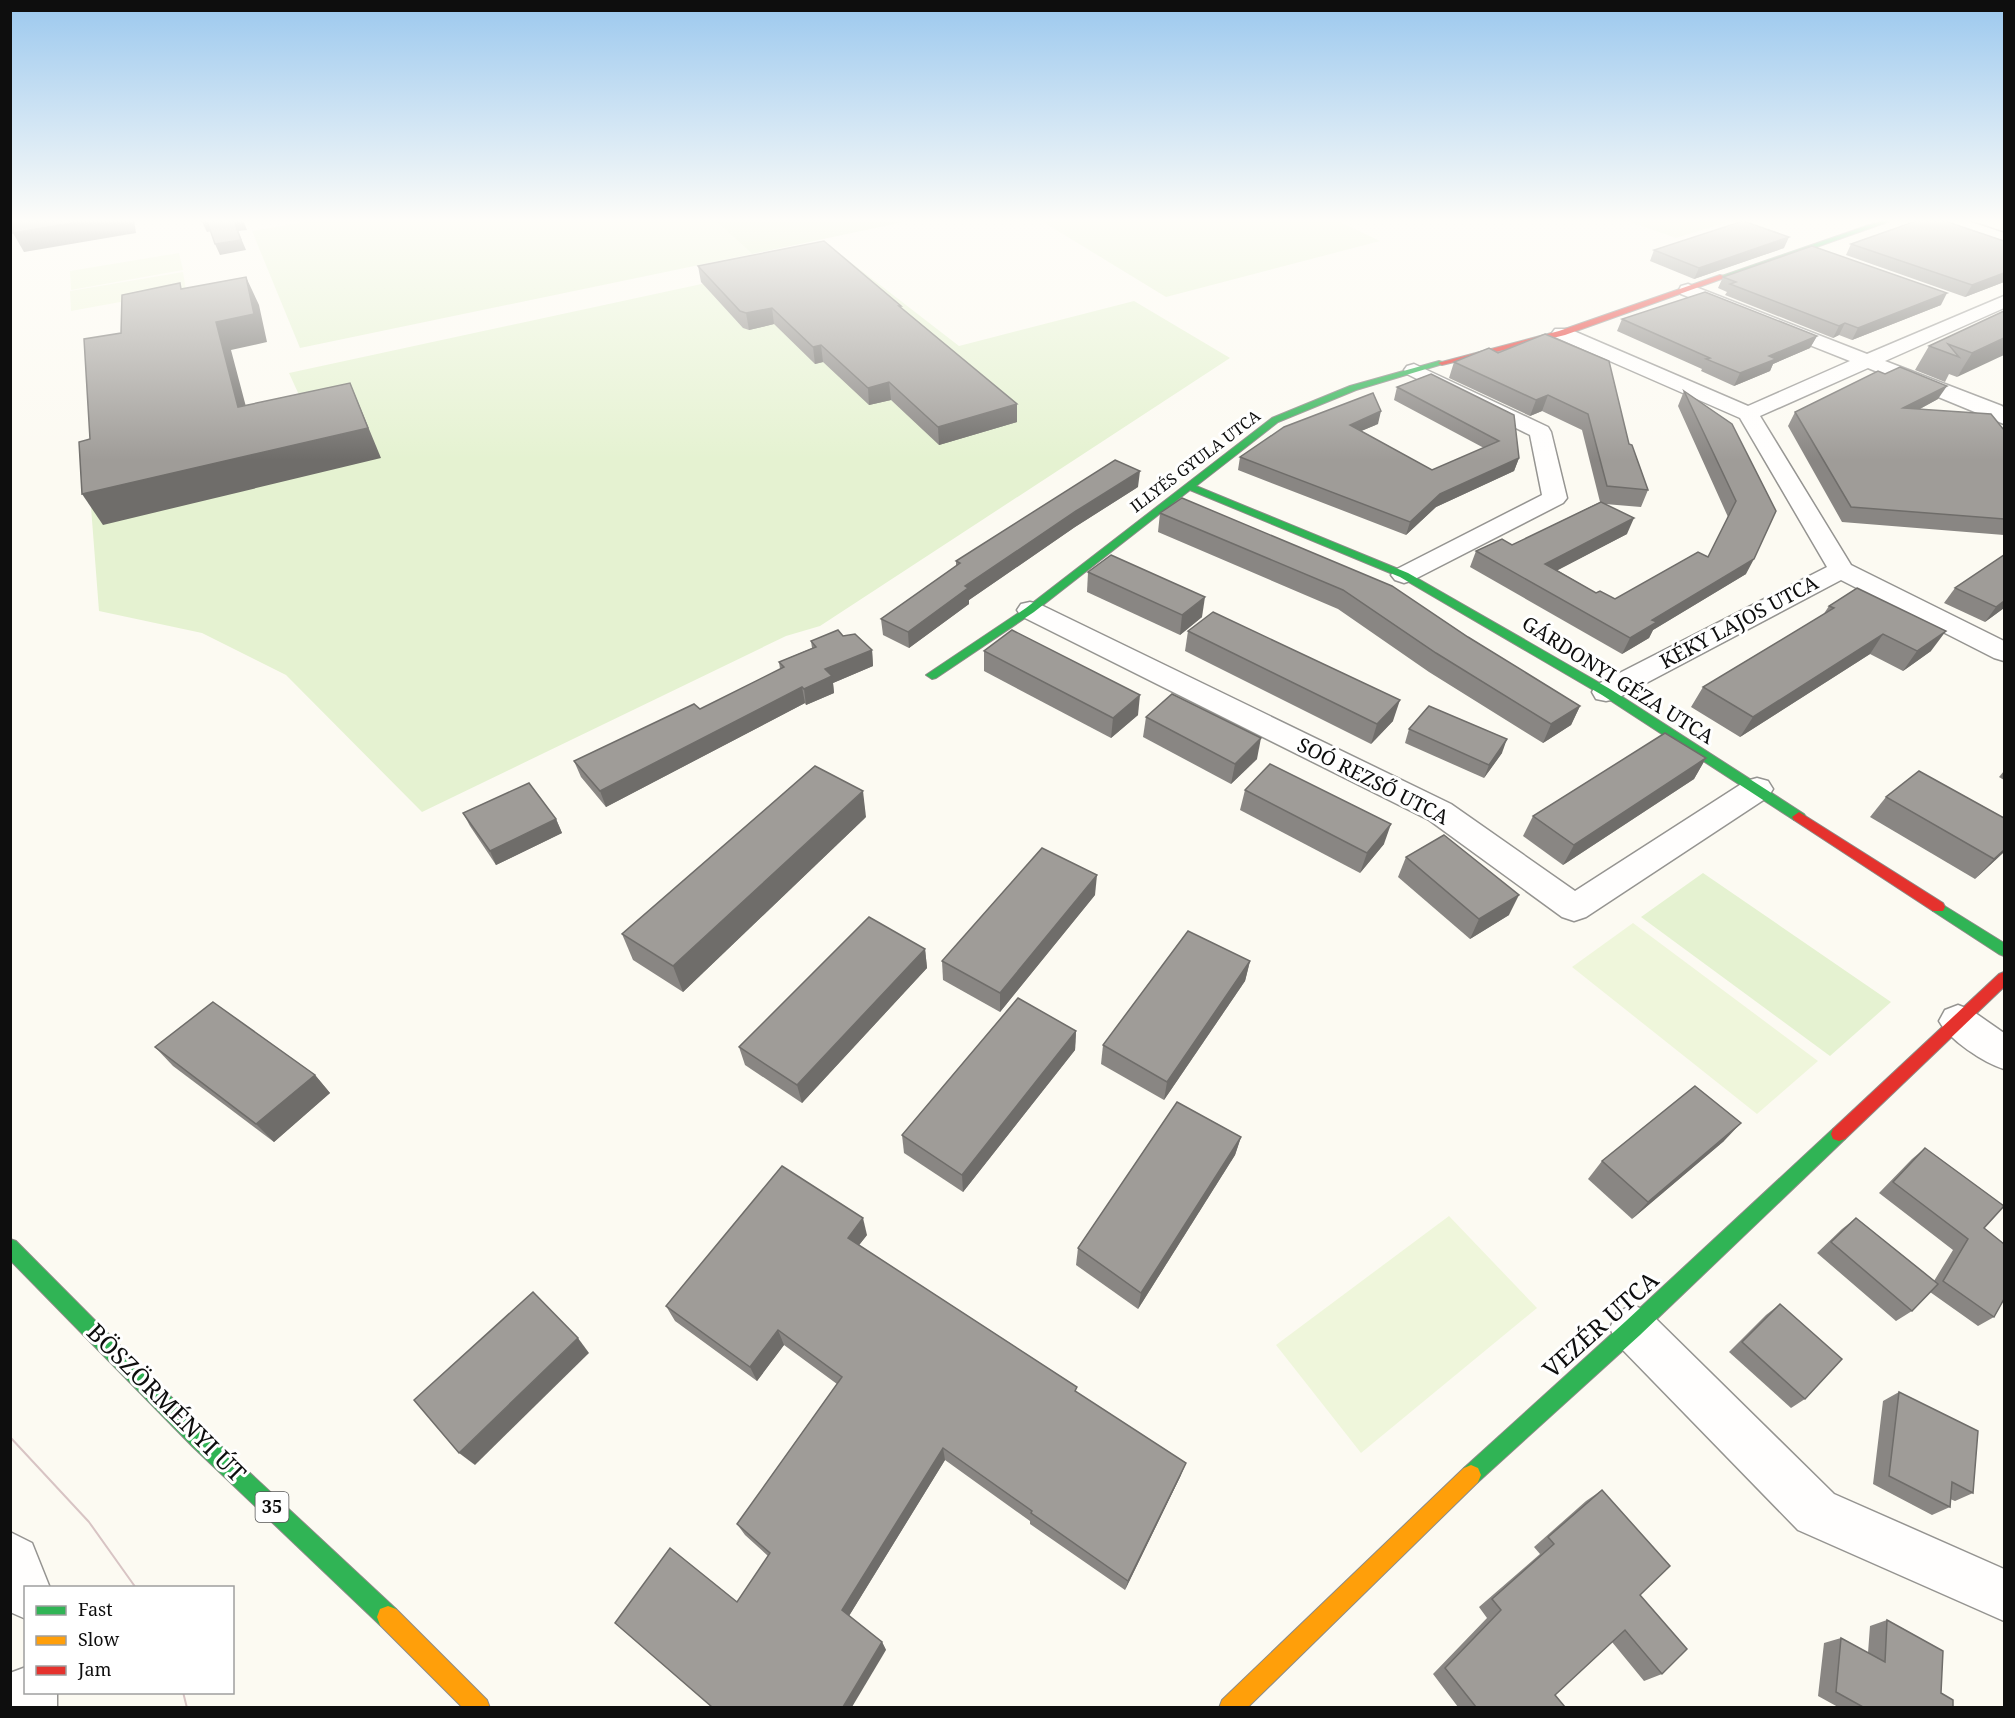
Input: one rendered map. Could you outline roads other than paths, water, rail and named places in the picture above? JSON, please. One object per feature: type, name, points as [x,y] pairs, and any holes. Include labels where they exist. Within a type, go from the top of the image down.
[{"type":"street","name":"ILLYÉS GYULA UTCA","points":[[932,675],[1030,610],[1275,420],[1353,387],[1562,333],[1658,300]]},
{"type":"street","points":[[1714,300],[1994,411],[2004,418]]},
{"type":"street","points":[[1959,303],[1994,309]]},
{"type":"street","points":[[1748,414],[1866,361],[1994,309]]},
{"type":"street","points":[[1562,333],[1748,414],[1840,570],[2004,652]]},
{"type":"street","points":[[1404,575],[1555,498],[1540,432],[1414,370]]},
{"type":"street","name":"GÁRDONYI GÉZA UTCA","points":[[1188,486],[1404,575],[1606,692],[2004,950]]},
{"type":"street","name":"KÉKY LAJOS UTCA","points":[[1606,692],[1840,570]]},
{"type":"street","name":"SOÓ REZSŐ UTCA","points":[[1030,610],[1440,812],[1574,908],[1757,789]]},
{"type":"street","name":"VEZÉR UTCA","points":[[1230,1707],[1506,1442],[1633,1328],[2004,978]]},
{"type":"street","points":[[1958,1021],[2004,1053]]},
{"type":"street","name":"BÖSZÖRMÉNYI ÚT","points":[[10,1246],[200,1440],[371,1600],[479,1707]]},
{"type":"street","points":[[1633,1328],[1816,1512],[2004,1595]]},
{"type":"street","points":[[10,1557],[24,1588]]},
{"type":"tram line","points":[[10,1437],[89,1522],[135,1586]]},
{"type":"tram line","points":[[184,1694],[187,1708]]}]
